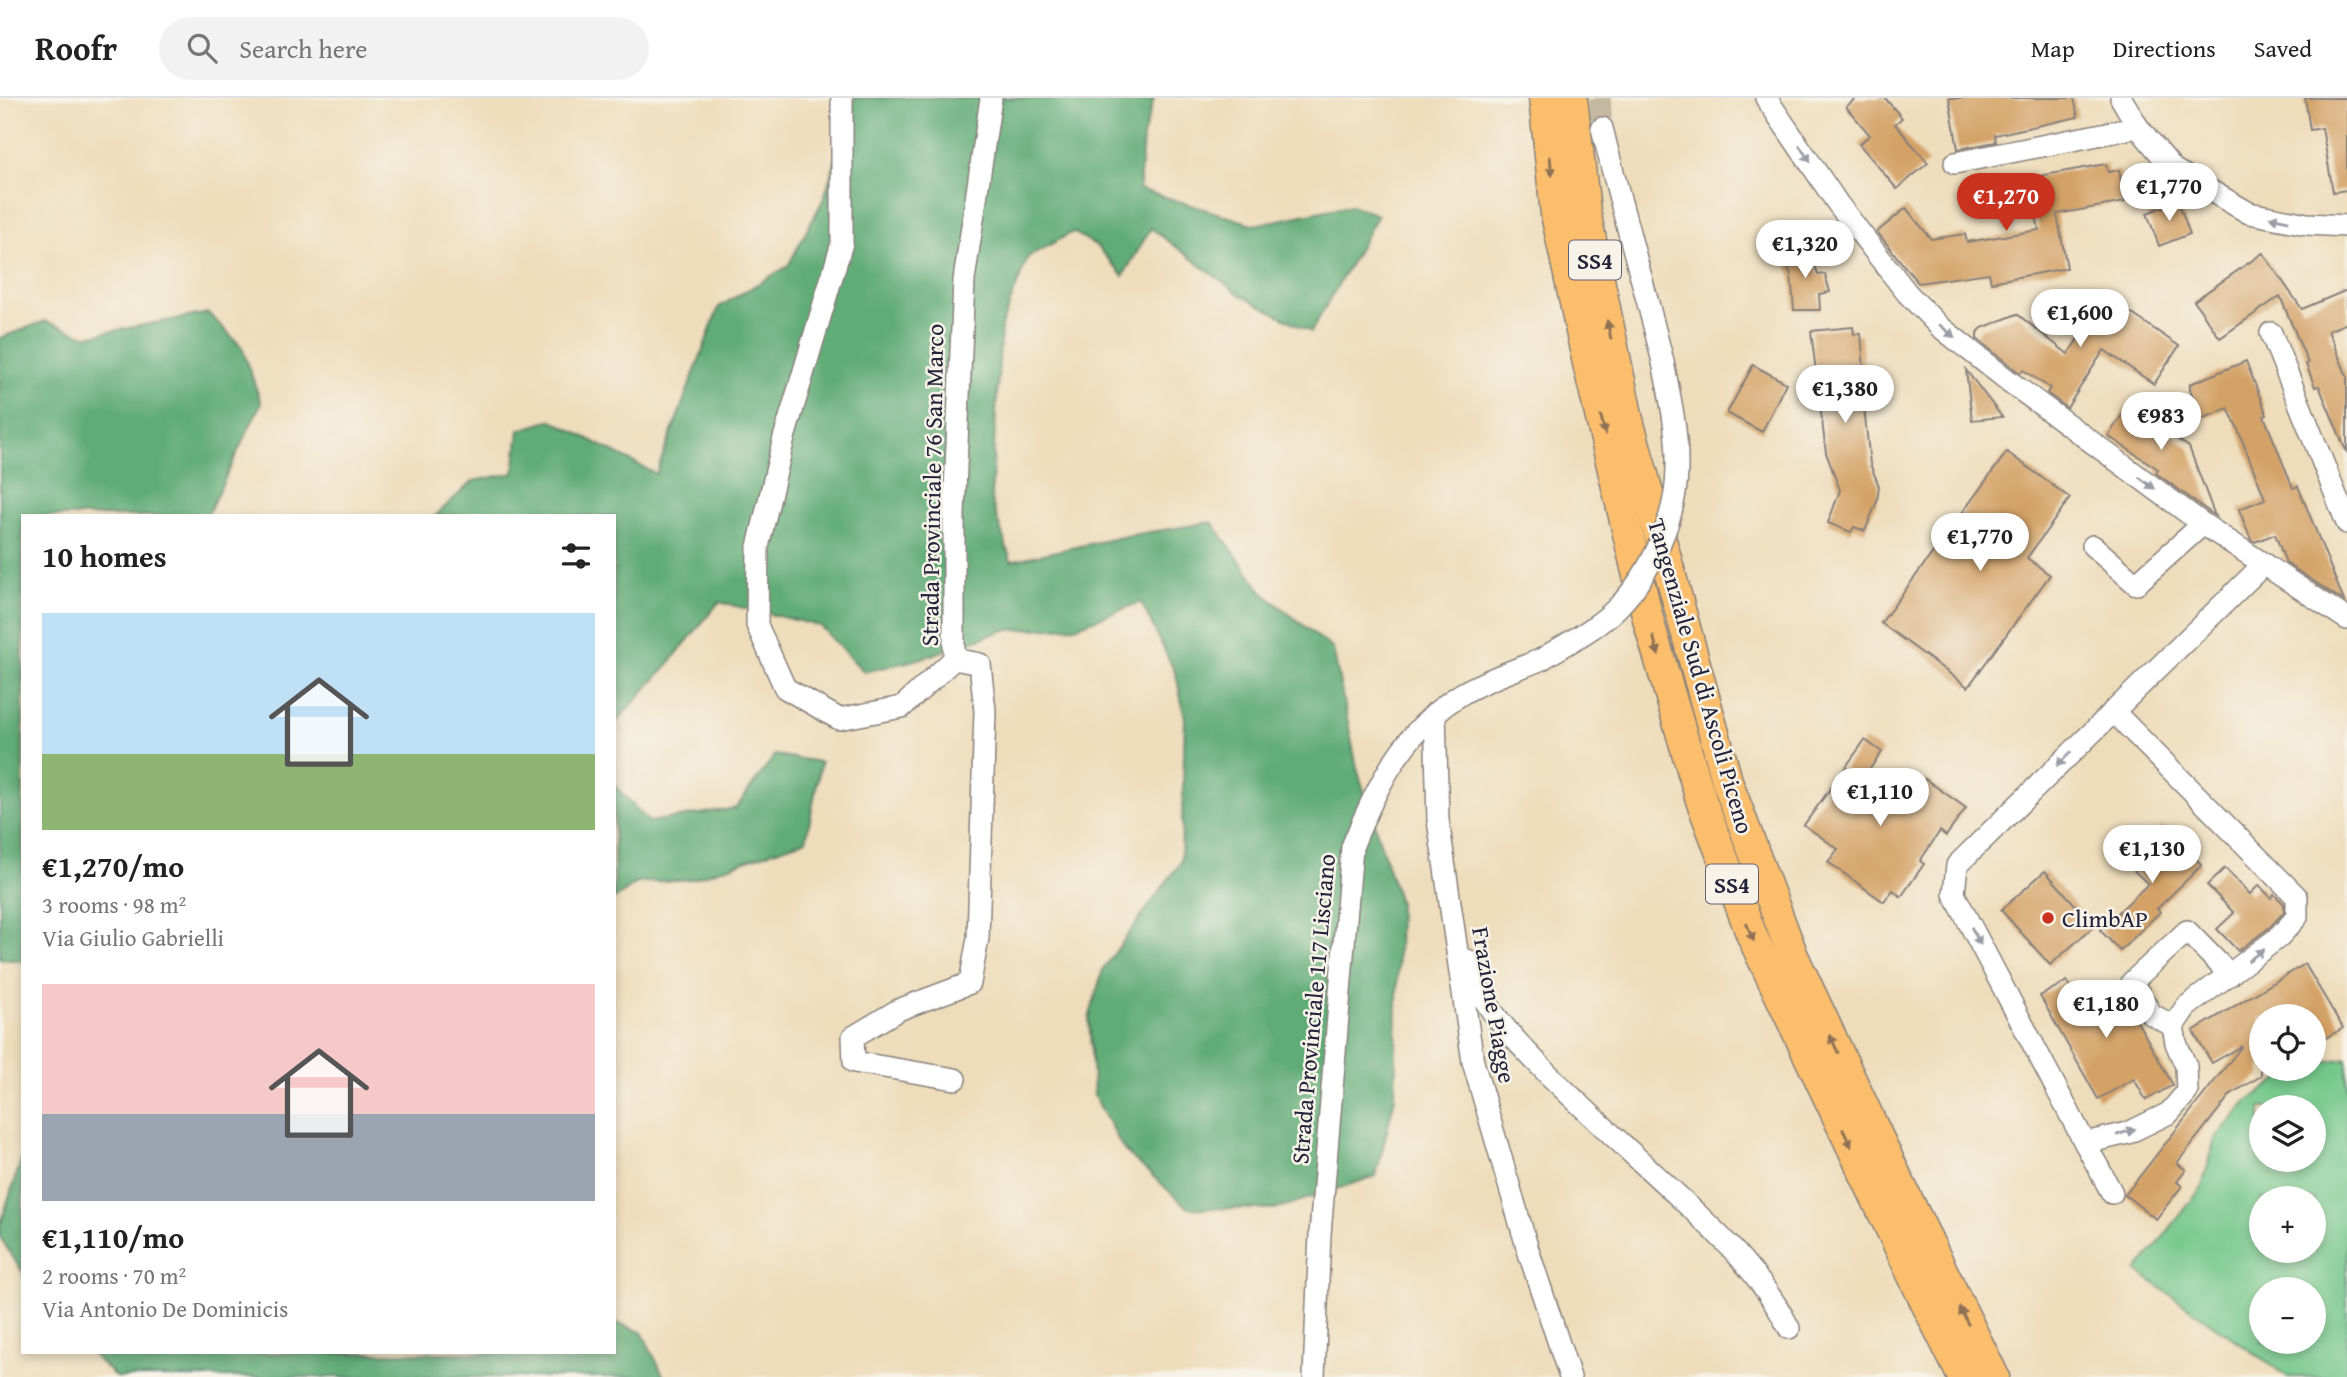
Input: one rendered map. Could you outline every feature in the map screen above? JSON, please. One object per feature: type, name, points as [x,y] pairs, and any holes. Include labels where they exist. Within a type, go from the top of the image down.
[{"type":"highway","name":"Tangenziale Sud di Ascoli Piceno","points":[[1544,98],[1556,214],[1587,359],[1649,622],[1701,800],[1752,936],[1963,1377]]},
{"type":"highway","name":"Tangenziale Sud di Ascoli Piceno","points":[[1572,98],[1584,211],[1628,420],[1728,784],[1793,956],[1994,1377]]},
{"type":"street","name":"Strada Provinciale 76 San Marco","points":[[842,98],[842,243],[784,438],[758,547],[757,625],[785,688],[839,719],[902,707],[954,659],[954,514],[964,280],[991,98]]},
{"type":"street","points":[[1766,98],[1846,214],[1907,293],[1939,326],[2010,382],[2203,524],[2347,619]]},
{"type":"street","points":[[2121,98],[2138,127],[2173,169],[2249,213],[2307,224],[2347,226]]},
{"type":"street","points":[[1955,163],[2138,127]]},
{"type":"street","name":"Strada Provinciale 117 Lisciano","points":[[1314,1377],[1320,1234],[1352,847],[1369,804],[1389,766],[1435,713],[1464,692],[1542,659],[1587,631],[1617,608],[1640,580],[1658,549],[1670,512],[1677,470],[1674,423],[1645,286],[1618,198],[1601,128]]},
{"type":"street","points":[[2271,333],[2347,523]]},
{"type":"street","points":[[2093,546],[2136,584],[2203,524]]},
{"type":"street","points":[[2112,1192],[1954,894],[1957,865],[2264,564]]},
{"type":"street","points":[[954,659],[980,664],[985,711],[978,938],[970,983],[898,1010],[853,1037],[854,1062],[955,1079]]},
{"type":"street","points":[[2085,1143],[2129,1133],[2169,1113],[2187,1091],[2186,1066],[2176,1043],[2173,1026],[2186,1007],[2279,937],[2297,917],[2297,897],[2113,711]]},
{"type":"street","name":"Frazione Piagge","points":[[1435,713],[1438,820],[1473,1062],[1528,1250],[1570,1377]]},
{"type":"street","points":[[1450,901],[1470,973],[1512,1038],[1570,1096],[1730,1244],[1775,1301],[1789,1328]]},
{"type":"street","points":[[2173,1026],[2151,1014],[2133,982],[2188,931],[2230,975]]},
{"type":"green space","points":[[855,98],[1154,98],[1143,137],[1139,189],[1255,225],[1351,205],[1378,215],[1311,332],[1239,294],[1151,228],[1123,276],[1097,246],[1073,232],[1028,257],[1001,326],[991,500],[1011,561],[1126,536],[1212,522],[1263,593],[1333,649],[1357,768],[1399,903],[1395,1097],[1376,1176],[1276,1209],[1188,1208],[1124,1150],[1094,1096],[1089,1019],[1103,969],[1181,862],[1185,718],[1176,674],[1141,602],[1075,627],[1005,630],[919,659],[864,672],[820,626],[719,602],[616,722],[616,514],[437,514],[473,481],[514,473],[519,430],[552,420],[656,474],[719,307],[788,266],[824,198]]},
{"type":"green space","points":[[208,313],[242,347],[261,403],[208,514],[21,514],[21,961],[0,959],[0,338],[45,321],[86,336]]},
{"type":"green space","points":[[775,755],[821,762],[806,840],[692,879],[637,883],[616,898],[616,787],[649,822],[736,808]]},
{"type":"green space","points":[[2347,1058],[2347,1377],[2288,1377],[2255,1354],[2326,1354],[2326,1277],[2249,1277],[2249,1350],[2137,1271],[2202,1187],[2215,1139],[2249,1100],[2249,1172],[2326,1172],[2326,1095],[2257,1095],[2277,1081],[2326,1081],[2326,1062]]},
{"type":"green space","points":[[21,1160],[21,1270],[0,1237],[0,1225]]},
{"type":"green space","points":[[616,1323],[642,1332],[664,1377],[116,1377],[91,1354],[616,1354]]},
{"type":"building","points":[[1856,98],[1885,98],[1902,118],[1895,124],[1928,163],[1897,189],[1859,144],[1870,135],[1846,107]]},
{"type":"building","points":[[1949,98],[2074,98],[2078,117],[1995,135],[1996,142],[1958,149]]},
{"type":"building","points":[[2305,98],[2347,98],[2347,190],[2333,192],[2322,128],[2310,130]]},
{"type":"building","points":[[2106,164],[2108,172],[2119,170],[2125,202],[2057,214],[2067,268],[1991,282],[1989,273],[1918,283],[1877,232],[1906,208],[1931,239],[1965,234],[1967,242],[2039,230],[2030,186],[2041,184],[2039,176]]},
{"type":"building","points":[[2178,201],[2190,234],[2159,246],[2147,213]]},
{"type":"building","points":[[1798,247],[1799,253],[1811,251],[1818,275],[1825,274],[1830,292],[1819,294],[1820,310],[1794,310],[1791,275],[1782,251]]},
{"type":"building","points":[[2263,253],[2302,309],[2347,290],[2347,323],[2328,331],[2347,376],[2347,453],[2319,386],[2315,387],[2280,296],[2220,338],[2194,301]]},
{"type":"building","points":[[2106,296],[2179,346],[2154,384],[2104,350],[2067,408],[2047,393],[2050,388],[2023,370],[2020,373],[1977,339],[1977,333],[1982,328],[2017,314],[2068,354]]},
{"type":"building","points":[[1853,327],[1854,334],[1861,334],[1864,368],[1860,368],[1870,464],[1879,486],[1877,501],[1865,531],[1854,527],[1851,532],[1828,523],[1840,490],[1826,453],[1811,331]]},
{"type":"building","points":[[2246,361],[2267,415],[2264,416],[2293,488],[2298,486],[2344,601],[2286,563],[2275,534],[2255,542],[2251,540],[2239,509],[2265,499],[2237,427],[2228,408],[2202,419],[2190,390],[2190,384]]},
{"type":"building","points":[[1753,365],[1786,383],[1762,432],[1727,413]]},
{"type":"building","points":[[1966,370],[2002,417],[1972,420]]},
{"type":"building","points":[[2134,406],[2166,425],[2163,430],[2189,447],[2215,516],[2156,473],[2158,469],[2108,436],[2126,409]]},
{"type":"building","points":[[2007,452],[2070,498],[2027,558],[2050,575],[1968,687],[1881,623]]},
{"type":"building","points":[[1865,740],[1882,752],[1859,784],[1900,814],[1925,779],[1966,808],[1946,836],[1940,831],[1920,861],[1924,864],[1901,897],[1893,890],[1884,902],[1828,862],[1838,849],[1804,825]]},
{"type":"building","points":[[2163,826],[2202,865],[2157,909],[2160,912],[2120,951],[2100,930],[2148,884],[2126,863]]},
{"type":"building","points":[[2225,868],[2250,894],[2259,885],[2271,898],[2274,894],[2284,904],[2284,912],[2270,927],[2238,951],[2217,929],[2234,913],[2207,885]]},
{"type":"building","name":"ClimbAP","points":[[2045,871],[2094,926],[2050,965],[2001,910]]},
{"type":"building","points":[[2305,964],[2343,1028],[2326,1038],[2326,1004],[2249,1004],[2249,1081],[2253,1081],[2231,1094],[2177,1163],[2186,1170],[2177,1182],[2182,1186],[2156,1219],[2125,1195],[2242,1046],[2212,1063],[2193,1031]]},
{"type":"building","points":[[2067,981],[2079,1002],[2115,982],[2173,1085],[2146,1100],[2134,1079],[2098,1099],[2040,996]]},
{"type":"tunnel","points":[[1600,98],[1602,128]]},
{"type":"place","name":"ClimbAP","points":[[2048,918]]}]
